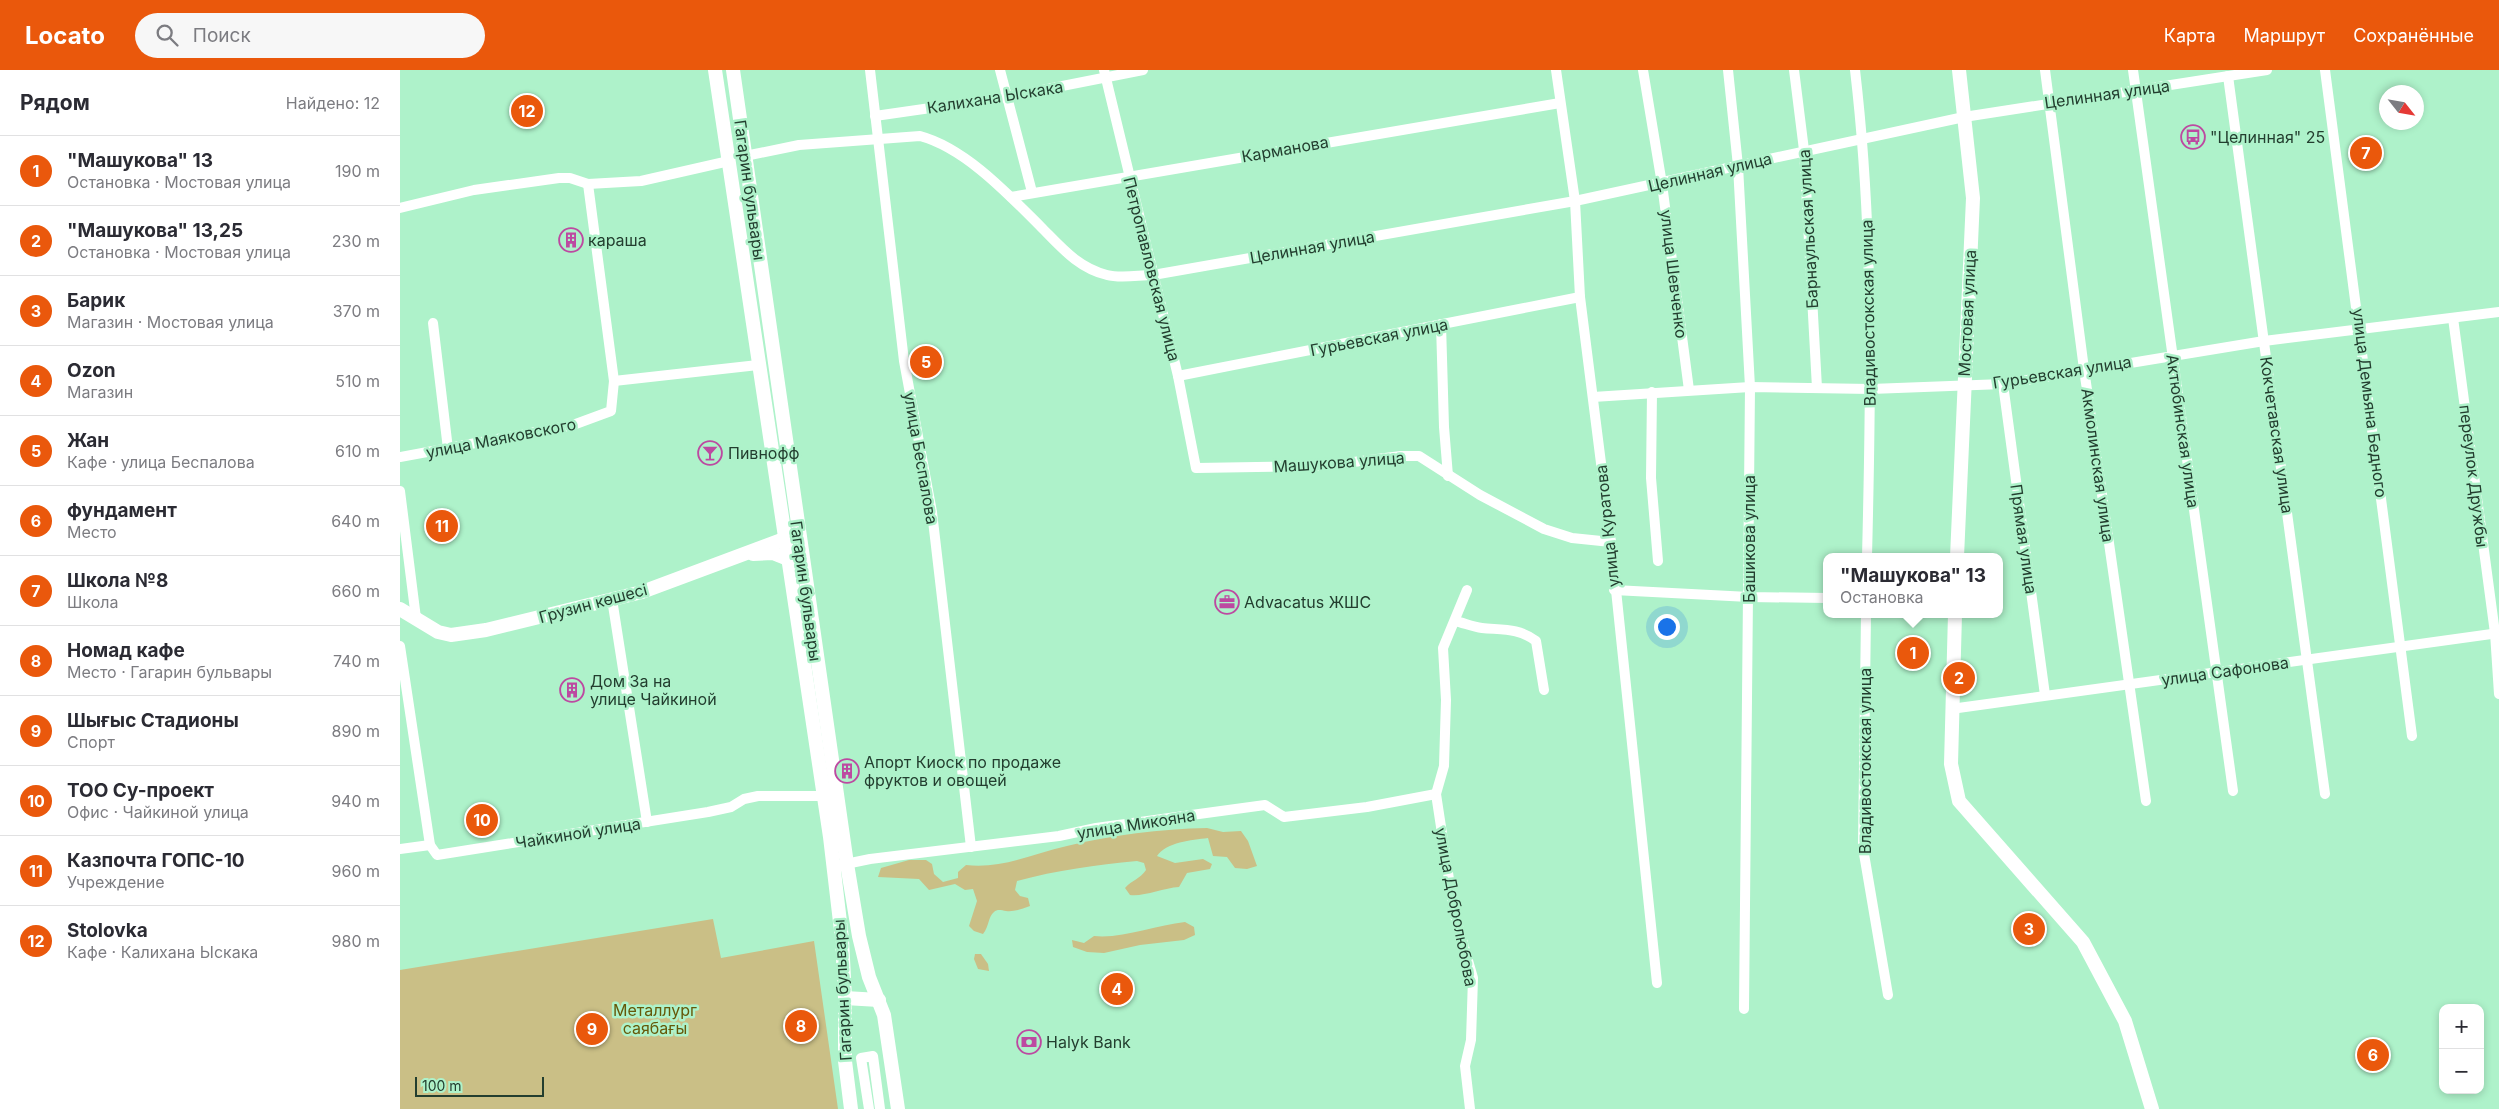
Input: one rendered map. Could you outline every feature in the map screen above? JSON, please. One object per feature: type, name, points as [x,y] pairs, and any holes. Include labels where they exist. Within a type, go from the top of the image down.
[{"type":"main road","name":"Гагарин бульвары","points":[[715,70],[758,366],[791,536],[859,936],[869,977],[884,1015],[898,1109]]},
{"type":"main road","name":"Гагарин бульвары","points":[[732,70],[745,156],[791,536],[788,559],[842,939],[845,998],[845,1062],[851,1109]]},
{"type":"main road","name":"Мостовая улица","points":[[1957,553],[1972,198],[1959,70]]},
{"type":"main road","points":[[729,161],[745,156]]},
{"type":"main road","name":"Грузин көшесі","points":[[400,610],[438,632],[451,635],[486,630],[642,592],[791,536]]},
{"type":"main road","points":[[742,554],[773,554],[788,559]]},
{"type":"main road","points":[[1954,618],[1950,764],[1959,801],[2083,942],[2108,985],[2125,1021],[2152,1109]]},
{"type":"main road","points":[[845,998],[879,1000]]},
{"type":"street","name":"улица Беспалова","points":[[870,70],[904,361],[932,512],[971,846]]},
{"type":"street","points":[[1000,70],[1032,192]]},
{"type":"street","name":"Калихана Ыскака","points":[[875,116],[1007,97],[1105,74],[1144,70]]},
{"type":"street","name":"улица Куратова","points":[[1556,70],[1575,201],[1580,296],[1610,542],[1657,983]]},
{"type":"street","name":"улица Шевченко","points":[[1643,70],[1662,184],[1689,390]]},
{"type":"street","name":"Башикова улица","points":[[1728,70],[1738,166],[1750,387],[1744,1010]]},
{"type":"street","name":"Барнаульская улица","points":[[1794,70],[1804,150],[1817,388]]},
{"type":"street","name":"Владивостокская улица","points":[[1855,70],[1863,138],[1871,389],[1867,553]]},
{"type":"street","name":"Акмолинская улица","points":[[2045,70],[2084,369],[2146,800]]},
{"type":"street","name":"Актюбинская улица","points":[[2133,70],[2233,791]]},
{"type":"street","name":"Целинная улица","points":[[745,156],[799,145],[920,136],[937,140],[957,153],[1011,197],[1074,261],[1109,276],[1153,275],[1662,184],[1804,150],[1964,116],[2267,70]]},
{"type":"street","name":"улица Демьяна Бедного","points":[[2325,70],[2402,647],[2412,736]]},
{"type":"street","name":"Петропавловская улица","points":[[1105,74],[1178,376],[1196,468]]},
{"type":"street","name":"Кокчетавская улица","points":[[2228,76],[2325,794]]},
{"type":"street","name":"Карманова","points":[[1011,197],[1560,102]]},
{"type":"street","points":[[400,208],[474,190],[559,178],[570,178],[588,184],[641,180],[729,161]]},
{"type":"street","name":"улица Маяковского","points":[[400,457],[573,425],[611,411],[614,381],[588,184]]},
{"type":"street","name":"Гурьевская улица","points":[[1178,376],[1580,296]]},
{"type":"street","name":"Гурьевская улица","points":[[1593,397],[1750,387],[1871,389],[2002,384],[2084,369],[2264,341],[2360,331],[2499,312]]},
{"type":"street","name":"переулок Дружбы","points":[[2453,318],[2497,633],[2499,694]]},
{"type":"street","points":[[433,323],[448,448]]},
{"type":"street","points":[[1441,324],[1444,427],[1448,476]]},
{"type":"street","points":[[614,381],[758,366]]},
{"type":"street","name":"Прямая улица","points":[[2002,384],[2045,695]]},
{"type":"street","points":[[1652,392],[1651,478],[1658,561]]},
{"type":"street","name":"Машукова улица","points":[[1196,468],[1322,466],[1402,456],[1419,456],[1448,476],[1544,529],[1572,538],[1610,542]]},
{"type":"street","points":[[400,491],[416,618]]},
{"type":"street","name":"улица Добролюбова","points":[[1467,590],[1443,648],[1446,700],[1444,766],[1436,794],[1454,912],[1473,978],[1472,1040],[1465,1066],[1470,1109]]},
{"type":"street","points":[[1614,590],[1749,597],[1823,598]]},
{"type":"street","points":[[612,599],[648,822]]},
{"type":"street","name":"Владивостокская улица","points":[[1866,618],[1863,848],[1888,995]]},
{"type":"street","points":[[1455,621],[1480,628],[1510,629],[1525,632],[1536,641],[1544,690]]},
{"type":"street","name":"улица Сафонова","points":[[1951,709],[2497,633]]},
{"type":"street","points":[[400,646],[430,844],[400,849]]},
{"type":"street","name":"улица Микояна","points":[[832,866],[971,846],[1059,836],[1096,828],[1265,805],[1284,816],[1367,807],[1436,794]]},
{"type":"street","name":"Чайкиной улица","points":[[430,844],[437,855],[731,807],[744,799],[758,796],[822,796]]},
{"type":"street","points":[[869,1109],[862,1058],[873,1056],[880,1109]]},
{"type":"green space","points":[[1207,828],[1223,832],[1241,831],[1248,841],[1257,866],[1247,869],[1235,868],[1227,857],[1213,856],[1208,838],[1173,845],[1161,851],[1157,856],[1175,863],[1203,859],[1212,864],[1210,869],[1187,873],[1179,887],[1141,895],[1130,895],[1125,888],[1146,870],[1144,863],[1137,861],[1077,868],[1032,877],[1017,881],[1015,890],[1020,896],[1028,898],[1030,906],[1015,911],[995,911],[983,934],[974,931],[969,926],[977,901],[973,889],[965,890],[955,884],[929,890],[919,879],[878,877],[881,868],[909,860],[926,860],[932,864],[934,874],[943,882],[958,878],[958,872],[966,865],[979,866],[1005,863],[1067,846],[1119,836],[1154,831]]},
{"type":"green space","name":"Металлург саябағы","points":[[713,919],[721,958],[814,941],[838,1109],[400,1109],[400,970]]},
{"type":"green space","points":[[1185,922],[1194,927],[1195,935],[1184,940],[1140,945],[1104,953],[1087,952],[1073,947],[1072,940],[1084,943],[1094,936],[1116,936]]},
{"type":"green space","points":[[975,954],[981,954],[988,964],[989,971],[978,969],[974,959]]},
{"type":"place","name":"Stolovka","points":[[527,111]]},
{"type":"place","name":"\"Целинная\" 25","points":[[2193,137]]},
{"type":"place","name":"Школа №8","points":[[2366,153]]},
{"type":"place","name":"караша","points":[[571,240]]},
{"type":"place","name":"Жан","points":[[926,362]]},
{"type":"place","name":"Пивнофф","points":[[710,453]]},
{"type":"place","name":"Казпочта ГОПС-10","points":[[442,526]]},
{"type":"place","name":"Advacatus ЖШС","points":[[1227,602]]},
{"type":"place","name":"\"Машукова\" 13","points":[[1913,653]]},
{"type":"place","name":"\"Машукова\" 13,25","points":[[1959,678]]},
{"type":"place","name":"Дом 3а на улице Чайкиной","points":[[572,690]]},
{"type":"place","name":"Апорт Киоск по продаже фруктов и овощей","points":[[847,771]]},
{"type":"place","name":"ТОО Су-проект","points":[[482,820]]},
{"type":"place","name":"Барик","points":[[2029,929]]},
{"type":"place","name":"Ozon","points":[[1117,989]]},
{"type":"place","name":"Номад кафе","points":[[801,1026]]},
{"type":"place","name":"Шығыс Стадионы","points":[[592,1029]]},
{"type":"place","name":"Halyk Bank","points":[[1029,1042]]},
{"type":"place","name":"фундамент","points":[[2373,1055]]}]
